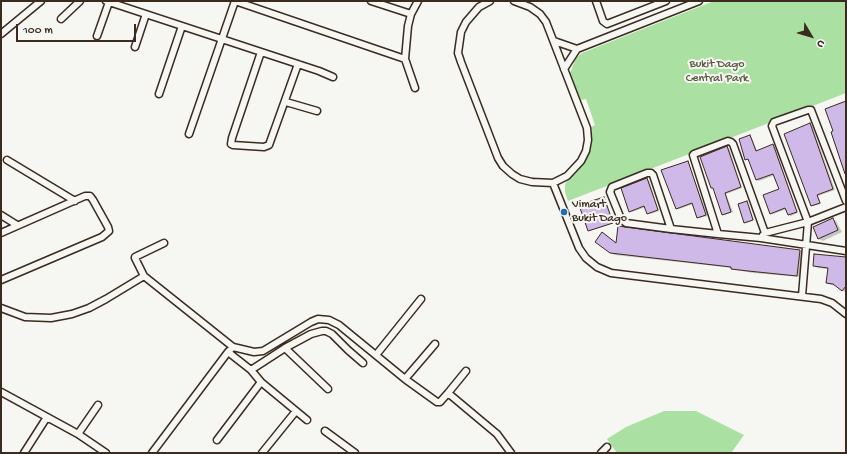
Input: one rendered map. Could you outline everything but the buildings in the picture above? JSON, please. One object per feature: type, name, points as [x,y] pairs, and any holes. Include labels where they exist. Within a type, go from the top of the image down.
[{"type":"street","points":[[1,34],[41,1]]},
{"type":"street","points":[[61,19],[80,1]]},
{"type":"street","points":[[188,134],[235,1],[405,59]]},
{"type":"street","points":[[371,1],[411,14]]},
{"type":"street","points":[[415,88],[405,59],[406,38],[411,14],[418,1]]},
{"type":"street","points":[[488,1],[472,14],[461,32],[458,53],[461,62],[498,158],[503,166],[520,179],[532,182],[553,183],[567,176],[581,161],[586,150],[588,140],[587,128],[546,22],[540,14],[530,7],[514,1]]},
{"type":"street","points":[[596,1],[603,21],[607,24],[666,1]]},
{"type":"street","points":[[564,69],[577,49],[699,1]]},
{"type":"street","points":[[97,36],[108,2],[298,64],[333,77]]},
{"type":"street","points":[[135,47],[146,14]]},
{"type":"street","points":[[159,94],[182,26]]},
{"type":"street","points":[[554,41],[577,49]]},
{"type":"street","points":[[261,52],[231,144],[264,147],[269,145],[286,102],[298,64]]},
{"type":"street","points":[[286,102],[317,111]]},
{"type":"street","points":[[802,296],[808,222],[772,126],[774,122],[811,110],[846,201]]},
{"type":"street","points":[[718,234],[693,155],[728,141],[733,144],[763,236]]},
{"type":"street","points":[[7,160],[75,201]]},
{"type":"street","points":[[671,228],[651,173],[647,173],[612,187],[610,192],[621,219],[624,222],[671,228],[718,234],[763,236],[846,251]]},
{"type":"street","points":[[553,183],[579,248],[586,258],[597,267],[611,273],[826,300],[846,314]]},
{"type":"street","points":[[1,232],[85,196],[90,196],[93,200],[108,227],[107,234],[1,280]]},
{"type":"street","points":[[763,236],[808,222],[846,207]]},
{"type":"street","points":[[1,215],[17,225]]},
{"type":"street","points":[[164,243],[135,257],[144,276],[233,347],[254,352],[263,351],[311,322],[318,319],[329,320],[339,325],[405,379],[437,402],[440,402],[466,371]]},
{"type":"street","points":[[1,308],[25,317],[51,318],[72,314],[89,308],[144,276]]},
{"type":"street","points":[[376,355],[421,299]]},
{"type":"street","points":[[251,370],[285,348],[311,334],[322,330],[332,334],[363,363]]},
{"type":"street","points":[[405,379],[435,344]]},
{"type":"street","points":[[152,453],[233,347]]},
{"type":"street","points":[[285,348],[328,389]]},
{"type":"street","points":[[228,352],[251,370],[261,382],[307,420]]},
{"type":"street","points":[[217,440],[261,382]]},
{"type":"street","points":[[1,392],[78,434],[106,453]]},
{"type":"street","points":[[448,393],[497,434],[511,453]]},
{"type":"street","points":[[78,434],[98,405]]},
{"type":"street","points":[[262,453],[296,411]]},
{"type":"street","points":[[24,453],[47,417]]},
{"type":"street","points":[[325,431],[355,453]]},
{"type":"street","points":[[601,453],[607,447]]},
{"type":"green space","name":"Bukit Dago Central Park","points":[[714,1],[846,1],[846,93],[568,201],[565,192],[565,184],[585,160],[590,149],[590,128],[595,125],[586,99],[581,100],[570,73],[576,58],[582,53]]},
{"type":"green space","points":[[664,411],[696,411],[744,435],[731,453],[617,453],[607,439],[626,427]]},
{"type":"place","name":"Vimart Bukit Dago","points":[[564,212]]}]
